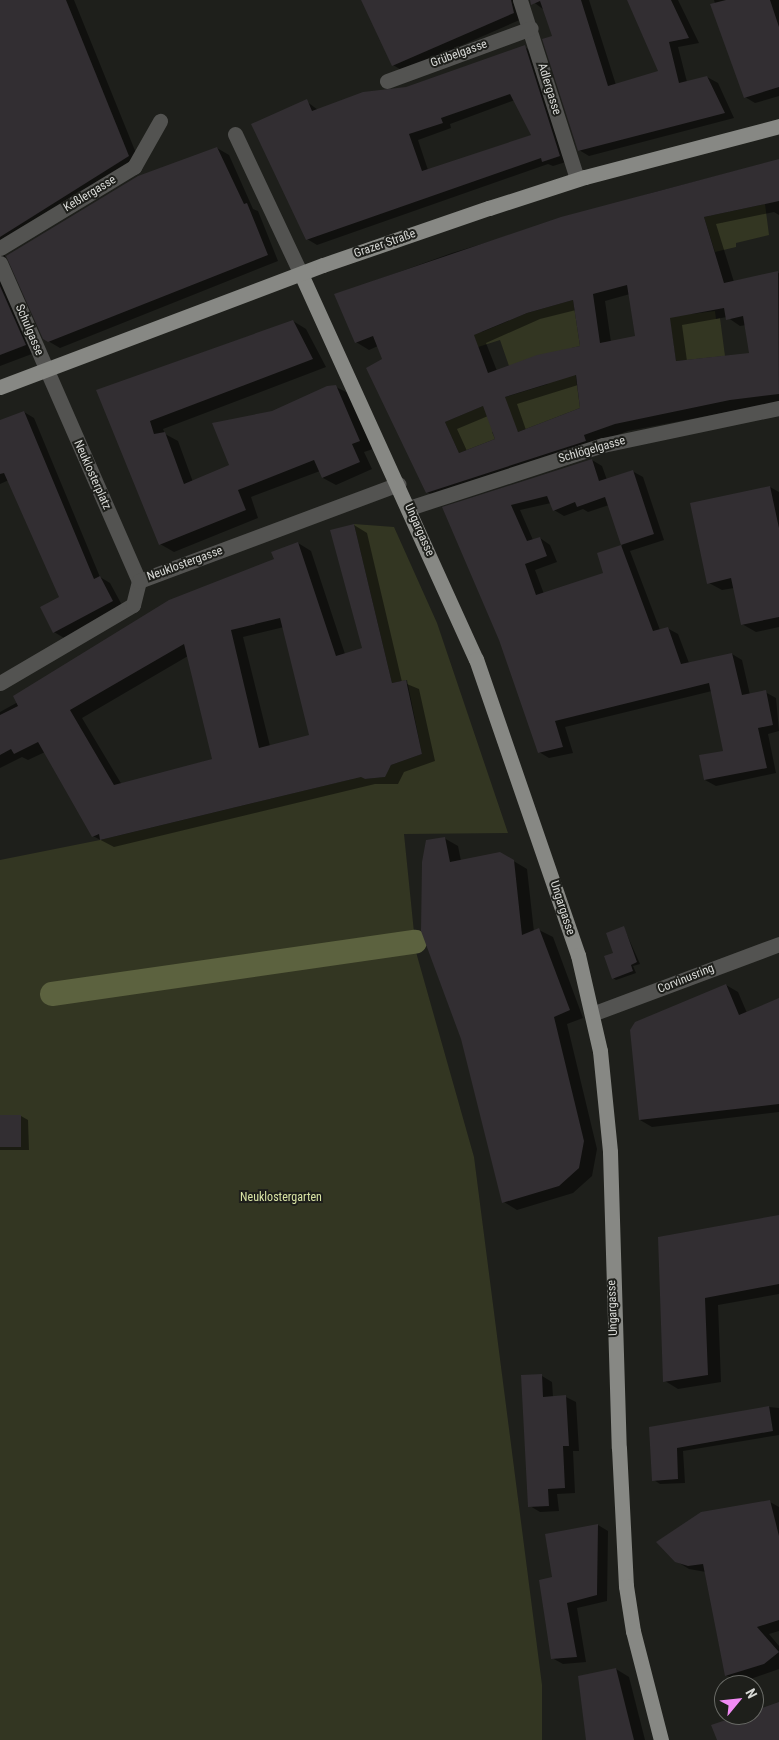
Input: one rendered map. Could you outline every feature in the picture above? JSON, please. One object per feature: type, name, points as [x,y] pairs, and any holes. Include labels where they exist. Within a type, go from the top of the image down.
[{"type":"main road","name":"Grazer Straße","points":[[0,387],[301,274],[577,179],[779,126]]},
{"type":"main road","name":"Ungargasse","points":[[301,274],[476,659],[514,760],[578,955],[600,1052],[610,1152],[617,1410],[626,1586],[633,1631],[661,1740]]},
{"type":"street","name":"Adlergasse","points":[[520,0],[531,28],[577,179]]},
{"type":"street","name":"Grübelgasse","points":[[387,81],[531,28]]},
{"type":"street","name":"Keßlergasse","points":[[0,248],[134,167],[160,120]]},
{"type":"street","name":"Ungargasse","points":[[235,134],[301,274]]},
{"type":"street","name":"Schulgasse","points":[[0,263],[45,370]]},
{"type":"street","name":"Neuklosterplatz","points":[[45,370],[139,581]]},
{"type":"street","name":"Schlögelgasse","points":[[409,508],[603,445],[779,408]]},
{"type":"street","name":"Neuklostergasse","points":[[0,683],[133,605],[139,581],[398,484]]},
{"type":"street","name":"Corvinusring","points":[[592,1014],[779,944]]},
{"type":"green space","points":[[765,204],[769,235],[736,243],[736,247],[715,252],[704,217]]},
{"type":"green space","points":[[573,300],[580,346],[572,348],[580,408],[518,432],[514,424],[492,432],[495,439],[459,453],[445,422],[499,399],[548,384],[509,366],[500,340],[478,347],[466,315],[482,332],[527,313]]},
{"type":"green space","points":[[690,305],[692,314],[715,311],[716,319],[720,318],[725,356],[676,361],[668,310]]},
{"type":"green space","name":"Neuklostergarten","points":[[354,524],[394,527],[437,623],[508,833],[404,834],[416,952],[474,1157],[542,1685],[542,1740],[0,1740],[0,860],[100,840],[352,779],[354,771],[365,779],[384,777],[391,765],[422,754],[407,680],[392,683]]},
{"type":"building","points":[[0,0],[66,0],[129,156],[0,237]]},
{"type":"building","points":[[361,0],[511,0],[514,13],[392,66]]},
{"type":"building","points":[[530,0],[581,0],[608,86],[658,71],[627,0],[671,0],[689,38],[669,42],[679,83],[707,76],[725,113],[578,151],[542,39],[552,36],[540,1],[531,5]]},
{"type":"building","points":[[726,0],[770,0],[779,27],[779,87],[744,98],[710,4]]},
{"type":"building","points":[[525,45],[560,156],[542,162],[541,158],[306,240],[251,124],[307,99],[312,111],[363,92],[406,87]],"holes":[[[510,94],[531,135],[422,171],[409,134],[443,123],[441,118]]]},
{"type":"building","points":[[217,147],[244,204],[247,203],[268,255],[48,342],[43,339],[6,256],[138,176]]},
{"type":"building","points":[[779,159],[779,201],[704,217],[724,283],[778,271],[779,394],[730,400],[615,424],[584,435],[586,441],[426,493],[366,368],[382,359],[373,336],[355,343],[334,294],[561,217]],"holes":[[[627,285],[635,336],[600,343],[593,294]],[[573,300],[580,346],[537,355],[488,373],[474,335],[527,313]],[[724,308],[726,320],[743,316],[749,353],[676,361],[670,318]],[[576,375],[580,408],[518,432],[505,397]],[[483,406],[495,439],[459,453],[445,422]]]},
{"type":"building","points":[[0,286],[26,345],[0,355]]},
{"type":"building","points":[[293,320],[313,359],[150,421],[154,434],[165,432],[184,484],[229,465],[212,423],[272,411],[327,386],[336,385],[360,441],[352,444],[360,462],[322,478],[314,460],[238,490],[246,510],[159,545],[96,390]]},
{"type":"building","points":[[24,411],[94,579],[100,576],[113,601],[53,633],[40,607],[59,597],[4,473],[0,474],[0,420]]},
{"type":"building","points":[[592,459],[599,481],[633,470],[654,534],[621,545],[653,631],[668,627],[681,664],[732,653],[742,695],[766,690],[773,725],[758,728],[767,768],[704,780],[699,755],[723,751],[709,683],[555,721],[563,747],[538,753],[499,640],[442,507]],"holes":[[[547,496],[553,511],[575,502],[577,507],[605,497],[621,545],[597,553],[603,573],[536,595],[525,564],[547,556],[540,537],[527,541],[511,505]]]},
{"type":"building","points":[[770,486],[779,528],[779,617],[741,625],[731,578],[707,584],[690,503]]},
{"type":"building","points":[[354,524],[392,683],[406,680],[422,754],[391,765],[385,777],[365,779],[361,777],[100,840],[99,834],[92,837],[38,742],[14,754],[11,749],[0,755],[0,715],[18,706],[13,696],[169,600],[274,559],[271,552],[298,542],[336,656],[362,648],[330,530]],"holes":[[[280,618],[309,735],[259,748],[231,630]],[[184,644],[212,759],[114,785],[70,710]]]},
{"type":"building","points":[[445,837],[450,862],[500,852],[514,860],[522,935],[539,928],[570,1010],[554,1017],[584,1141],[579,1168],[559,1186],[502,1203],[461,1039],[421,931],[422,862],[426,840]]},
{"type":"building","points":[[624,926],[637,962],[631,965],[633,971],[612,979],[604,956],[613,953],[606,933]]},
{"type":"building","points":[[726,984],[739,1015],[779,998],[779,1104],[639,1120],[630,1030],[635,1022]]},
{"type":"building","points":[[0,1115],[21,1115],[21,1147],[0,1147]]},
{"type":"building","points":[[779,1215],[779,1284],[705,1298],[708,1375],[663,1382],[658,1237]]},
{"type":"building","points":[[542,1374],[543,1397],[566,1395],[569,1446],[563,1446],[565,1488],[548,1489],[549,1506],[528,1507],[521,1375]]},
{"type":"building","points":[[769,1406],[773,1431],[677,1448],[678,1479],[652,1481],[649,1427]]},
{"type":"building","points":[[770,1500],[779,1536],[779,1620],[757,1627],[779,1652],[764,1664],[728,1675],[725,1675],[703,1564],[688,1566],[675,1562],[656,1542],[701,1512]]},
{"type":"building","points":[[598,1524],[597,1595],[567,1603],[577,1657],[551,1659],[539,1580],[552,1577],[545,1534]]},
{"type":"building","points":[[616,1668],[634,1740],[586,1740],[578,1676]]},
{"type":"building","points":[[779,1702],[779,1740],[717,1740],[711,1725],[764,1725],[764,1707]]},
{"type":"waterway","points":[[52,994],[415,942]]}]
